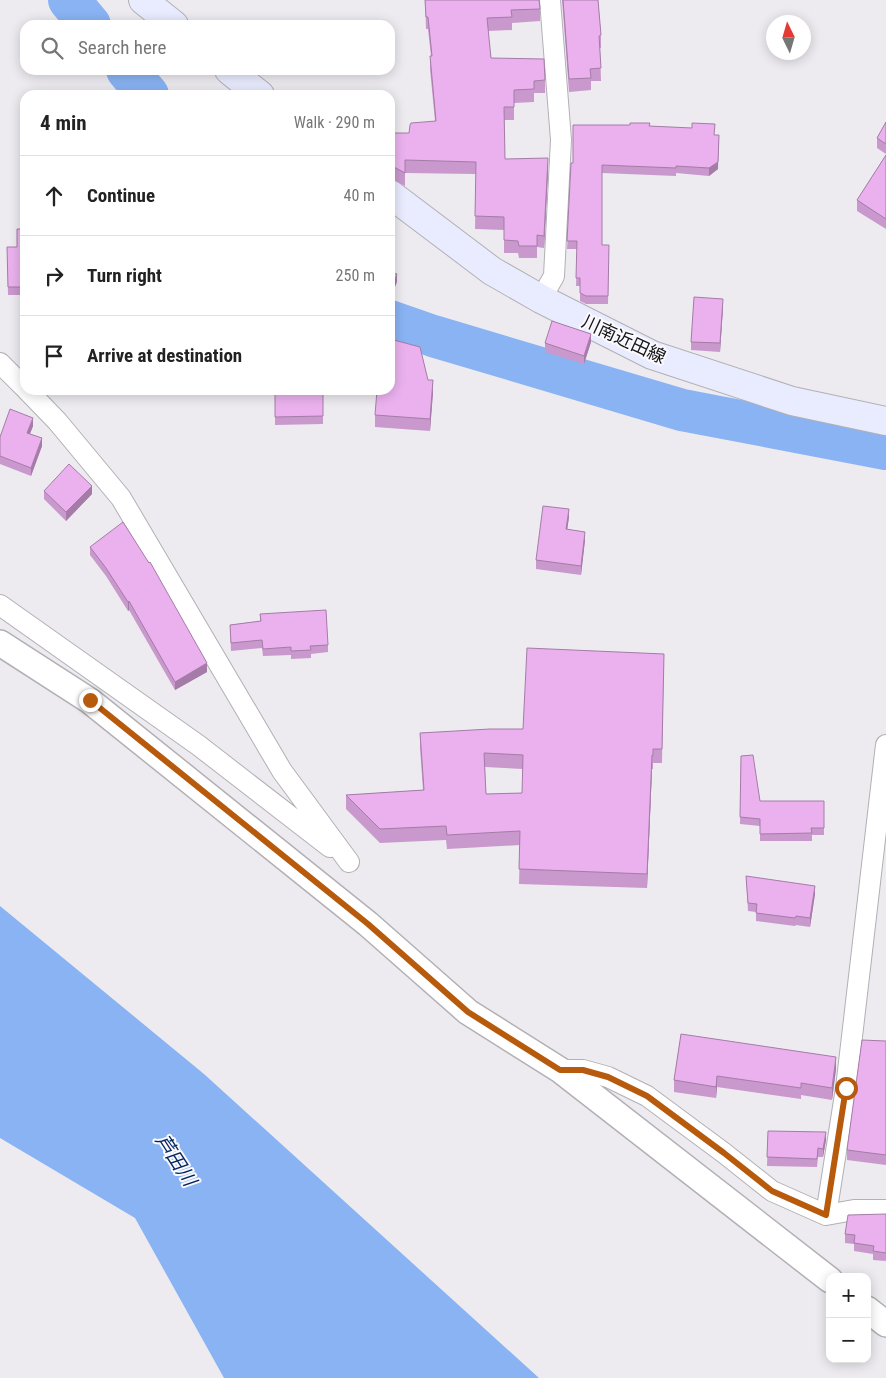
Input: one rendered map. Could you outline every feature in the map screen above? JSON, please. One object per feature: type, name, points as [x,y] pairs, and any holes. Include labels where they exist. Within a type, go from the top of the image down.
[{"type":"main road","points":[[143,0],[168,20]]},
{"type":"main road","points":[[235,75],[254,90]]},
{"type":"main road","name":"川南近田線","points":[[395,198],[492,271],[542,299],[652,354],[792,402],[886,421]]},
{"type":"street","points":[[542,299],[554,276],[561,140],[550,0]]},
{"type":"street","points":[[0,363],[20,383]]},
{"type":"street","points":[[0,605],[198,745],[349,862],[282,771],[121,498],[57,421],[32,395]]},
{"type":"street","points":[[0,643],[90,700],[368,924],[468,1012],[560,1070],[826,1277]]},
{"type":"street","points":[[826,1215],[846,1088],[886,745]]},
{"type":"street","points":[[560,1070],[583,1070],[608,1077],[647,1096],[772,1191],[826,1215],[854,1210],[886,1210]]},
{"type":"street","points":[[871,1312],[886,1324]]},
{"type":"water","name":"芦田川","points":[[0,906],[204,1074],[539,1378],[224,1378],[135,1218],[0,1138]]},
{"type":"building","points":[[425,0],[539,0],[540,9],[511,10],[512,17],[487,18],[491,58],[544,59],[545,80],[534,81],[534,89],[514,90],[514,107],[504,107],[505,159],[548,158],[544,236],[537,235],[537,246],[519,246],[518,241],[504,240],[504,217],[475,216],[476,162],[405,160],[405,173],[395,168],[395,133],[409,133],[411,123],[436,121],[430,56],[432,56],[428,17],[426,17]]},
{"type":"building","points":[[563,0],[598,0],[601,68],[590,69],[591,78],[569,79]]},
{"type":"building","points":[[886,122],[886,144],[877,138]]},
{"type":"building","points":[[630,123],[650,123],[649,126],[692,128],[692,123],[715,124],[714,135],[719,135],[718,162],[709,168],[602,165],[602,245],[609,245],[608,296],[586,296],[580,293],[580,278],[576,278],[577,241],[567,241],[571,163],[573,163],[573,125],[630,125]]},
{"type":"building","points":[[886,155],[886,219],[857,200]]},
{"type":"building","points":[[17,229],[20,229],[20,287],[8,287],[7,247],[17,247]]},
{"type":"building","points":[[694,297],[723,299],[720,343],[691,342]]},
{"type":"building","points":[[552,321],[591,334],[584,356],[545,343]]},
{"type":"building","points":[[395,340],[420,347],[428,380],[433,380],[430,419],[375,415],[377,395],[395,395]]},
{"type":"building","points":[[275,395],[323,395],[323,416],[275,417]]},
{"type":"building","points":[[10,409],[33,418],[27,433],[42,438],[31,468],[0,456],[0,437]]},
{"type":"building","points":[[69,464],[92,486],[66,512],[44,491]]},
{"type":"building","points":[[543,506],[569,509],[566,529],[585,532],[581,566],[536,560]]},
{"type":"building","points":[[123,522],[150,562],[207,663],[175,682],[129,601],[90,547]]},
{"type":"building","points":[[326,610],[328,645],[310,646],[311,650],[291,651],[291,647],[263,649],[262,640],[231,643],[230,625],[261,621],[260,614]]},
{"type":"building","points":[[527,648],[664,654],[662,749],[653,749],[652,755],[647,874],[519,869],[520,831],[447,835],[446,826],[380,829],[346,795],[424,790],[420,733],[523,729]],"holes":[[[484,753],[523,755],[522,793],[486,794]]]},
{"type":"building","points":[[753,755],[760,801],[824,801],[824,828],[811,828],[812,833],[760,834],[760,819],[740,817],[741,756]]},
{"type":"building","points":[[746,876],[815,886],[810,918],[756,913],[757,904],[748,903]]},
{"type":"building","points":[[681,1034],[836,1057],[832,1088],[801,1083],[801,1088],[717,1076],[716,1087],[674,1080]]},
{"type":"building","points":[[862,1040],[886,1041],[886,1155],[847,1150]]},
{"type":"building","points":[[768,1131],[826,1132],[823,1149],[818,1148],[817,1159],[767,1157]]},
{"type":"building","points":[[886,1214],[886,1253],[873,1251],[874,1246],[854,1243],[855,1235],[845,1234],[848,1215]]},
{"type":"waterway","points":[[69,0],[86,20]]},
{"type":"waterway","points":[[131,75],[144,90]]},
{"type":"waterway","points":[[395,323],[433,336],[682,410],[886,449]]},
{"type":"route","points":[[90,700],[368,924],[468,1012],[560,1070],[583,1070],[608,1077],[647,1096],[772,1191],[826,1215],[846,1088]]}]
